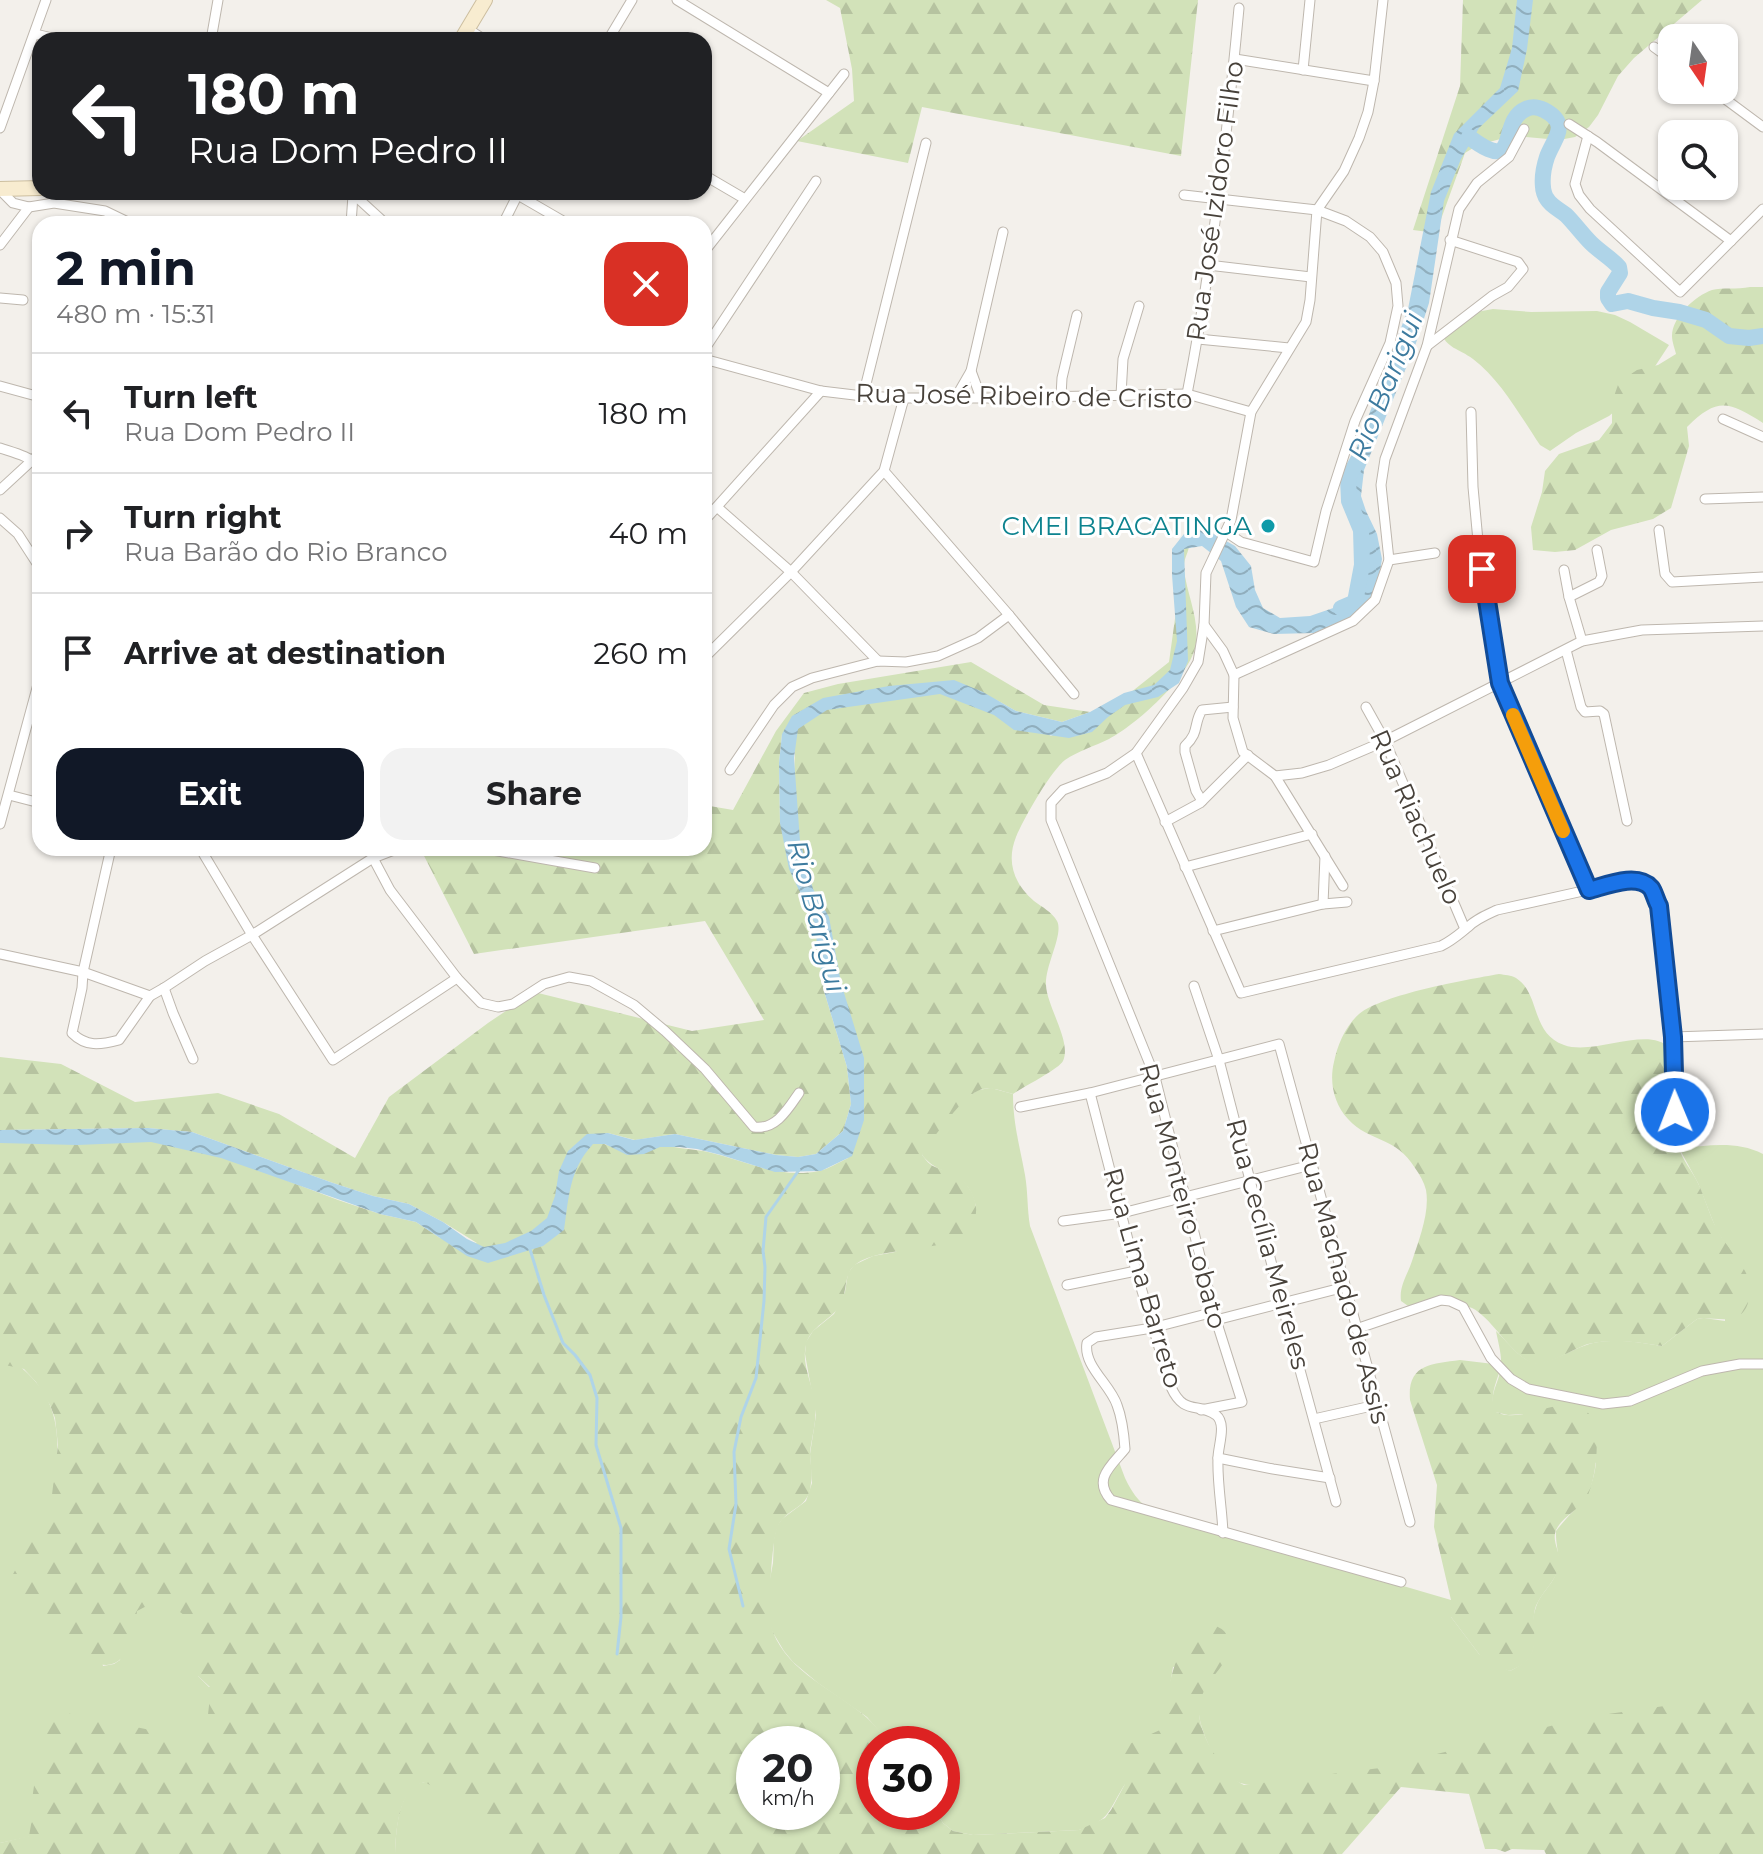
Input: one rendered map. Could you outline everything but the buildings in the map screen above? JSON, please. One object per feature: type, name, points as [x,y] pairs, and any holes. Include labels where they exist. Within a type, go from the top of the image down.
[{"type":"main road","points":[[465,32],[485,0]]},
{"type":"main road","points":[[0,189],[32,188]]},
{"type":"street","points":[[36,32],[46,0]]},
{"type":"street","points":[[212,32],[218,0]]},
{"type":"street","points":[[613,32],[632,0]]},
{"type":"street","points":[[677,0],[829,93]]},
{"type":"street","points":[[1303,70],[1310,0]]},
{"type":"street","points":[[1383,0],[1368,112],[1344,171],[1317,210],[1306,322],[1251,412],[1231,520],[1206,573],[1204,625],[1198,662],[1136,753],[1241,993],[1441,946],[1455,940],[1478,919],[1497,910],[1628,881],[1639,880],[1651,888],[1659,906],[1673,1037],[1676,1137]]},
{"type":"street","name":"Rua José Izidoro Filho","points":[[1187,394],[1218,198],[1239,8]]},
{"type":"street","points":[[0,128],[32,42]]},
{"type":"street","points":[[1654,47],[1658,50]]},
{"type":"street","points":[[1235,59],[1374,81]]},
{"type":"street","points":[[712,242],[844,74]]},
{"type":"street","points":[[1732,104],[1763,127]]},
{"type":"street","points":[[1569,124],[1731,241]]},
{"type":"street","points":[[1234,675],[1353,621],[1375,600],[1389,560],[1381,485],[1385,459],[1427,346],[1459,209],[1477,183],[1509,157],[1524,129]]},
{"type":"street","points":[[1593,139],[1575,184],[1579,195],[1590,209],[1680,292],[1763,209]]},
{"type":"street","points":[[863,396],[926,143]]},
{"type":"street","points":[[712,180],[745,199]]},
{"type":"street","points":[[712,338],[816,181]]},
{"type":"street","points":[[0,189],[13,203],[29,207],[54,203],[105,211],[115,216]]},
{"type":"street","points":[[1184,195],[1317,210],[1346,221],[1370,237],[1383,252],[1396,283],[1398,306],[1390,343],[1355,421],[1326,511],[1314,562],[1241,542],[1225,534]]},
{"type":"street","points":[[360,200],[377,216]]},
{"type":"street","points":[[529,200],[555,216]]},
{"type":"street","points":[[0,245],[29,207]]},
{"type":"street","points":[[956,397],[971,371],[1003,232]]},
{"type":"street","points":[[1427,346],[1508,287],[1523,269],[1518,262],[1450,240]]},
{"type":"street","points":[[1208,265],[1311,277]]},
{"type":"street","points":[[0,298],[23,300]]},
{"type":"street","points":[[1121,395],[1123,359],[1139,306]]},
{"type":"street","points":[[1061,396],[1062,378],[1077,315]]},
{"type":"street","points":[[1198,339],[1289,348]]},
{"type":"street","name":"Rua José Ribeiro de Cristo","points":[[712,361],[821,391],[863,396],[981,398],[1187,394],[1251,412]]},
{"type":"street","points":[[971,371],[981,398]]},
{"type":"street","points":[[0,386],[32,395]]},
{"type":"street","points":[[712,512],[821,391]]},
{"type":"street","points":[[712,650],[791,572],[884,471],[904,398]]},
{"type":"street","points":[[1471,412],[1478,541],[1500,683],[1589,890]]},
{"type":"street","points":[[1723,419],[1763,437]]},
{"type":"street","points":[[0,448],[32,458]]},
{"type":"street","points":[[0,490],[32,465]]},
{"type":"street","points":[[884,471],[1074,694]]},
{"type":"street","points":[[1705,499],[1763,497]]},
{"type":"street","points":[[717,507],[791,572],[878,661]]},
{"type":"street","points":[[0,518],[18,534],[32,555]]},
{"type":"street","points":[[1659,530],[1665,574],[1672,582],[1763,577]]},
{"type":"street","points":[[1569,597],[1599,582],[1602,576],[1597,550]]},
{"type":"street","points":[[1389,560],[1435,553]]},
{"type":"street","points":[[1564,570],[1582,641]]},
{"type":"street","points":[[730,770],[774,705],[792,687],[812,678],[878,661],[906,662],[938,656],[978,638],[1009,615]]},
{"type":"street","points":[[1204,625],[1223,651],[1234,675],[1233,718],[1243,752],[1275,776],[1343,886]]},
{"type":"street","points":[[1275,776],[1302,773],[1329,765],[1385,741],[1582,641],[1642,630],[1763,626]]},
{"type":"street","points":[[1566,650],[1581,707],[1585,712],[1600,711],[1604,714],[1627,821]]},
{"type":"street","points":[[0,824],[32,707]]},
{"type":"street","points":[[1202,801],[1196,791],[1185,746],[1195,736],[1202,710],[1233,707]]},
{"type":"street","name":"Rua Riachuelo","points":[[1366,707],[1385,741],[1465,929]]},
{"type":"street","name":"Rua Monteiro Lobato","points":[[1136,753],[1107,773],[1063,790],[1051,803],[1051,820],[1155,1077],[1215,1316],[1242,1402],[1201,1410]]},
{"type":"street","points":[[1165,822],[1202,801],[1248,755]]},
{"type":"street","points":[[9,795],[32,801]]},
{"type":"street","points":[[1185,867],[1312,834]]},
{"type":"street","points":[[109,856],[72,1033],[86,1044],[107,1044],[119,1040],[150,996],[252,935],[368,856]]},
{"type":"street","points":[[205,856],[333,1060],[457,978]]},
{"type":"street","points":[[373,856],[390,890],[457,978],[481,1003],[498,1007],[513,1004],[544,984],[569,977],[591,981],[634,1005],[665,1031],[705,1069],[754,1127],[763,1129],[773,1125],[799,1093]]},
{"type":"street","points":[[527,856],[595,868]]},
{"type":"street","points":[[1323,904],[1325,856]]},
{"type":"street","points":[[1213,931],[1323,904],[1347,902]]},
{"type":"street","points":[[0,954],[83,972],[150,996]]},
{"type":"street","name":"Rua Cecília Meireles","points":[[1194,986],[1219,1060],[1336,1502]]},
{"type":"street","points":[[164,988],[193,1059]]},
{"type":"street","points":[[1673,1037],[1763,1034]]},
{"type":"street","name":"Rua Machado de Assis","points":[[1219,1060],[1279,1044],[1410,1522]]},
{"type":"street","points":[[1020,1107],[1090,1093],[1219,1060]]},
{"type":"street","name":"Rua Lima Barreto","points":[[1090,1093],[1136,1271],[1175,1396],[1182,1403],[1215,1414],[1220,1420],[1218,1458],[1223,1533]]},
{"type":"street","points":[[1063,1221],[1122,1213],[1311,1165]]},
{"type":"street","points":[[1067,1285],[1136,1271]]},
{"type":"street","points":[[1345,1287],[1282,1304],[1096,1337],[1087,1343],[1087,1357],[1117,1405],[1125,1449],[1109,1466],[1103,1486],[1111,1500],[1401,1582]]},
{"type":"street","points":[[1356,1329],[1441,1300],[1450,1301],[1463,1307],[1491,1358],[1511,1379],[1528,1389],[1603,1404],[1630,1401],[1702,1371],[1740,1364],[1763,1364]]},
{"type":"street","points":[[1314,1419],[1376,1405]]},
{"type":"street","points":[[1218,1458],[1330,1478]]},
{"type":"green space","points":[[826,0],[1198,0],[1181,156],[922,107],[908,163],[797,141],[854,101],[852,69],[840,8]]},
{"type":"green space","points":[[1463,0],[1702,0],[1674,24],[1658,24],[1658,38],[1618,76],[1589,127],[1575,137],[1559,140],[1508,137],[1478,145],[1465,153],[1436,233],[1413,230],[1460,86]]},
{"type":"green space","points":[[1763,287],[1763,423],[1732,407],[1715,407],[1707,411],[1687,427],[1689,446],[1671,508],[1653,519],[1611,530],[1575,550],[1533,550],[1531,527],[1545,471],[1559,454],[1599,440],[1612,423],[1612,402],[1619,382],[1637,370],[1658,365],[1676,354],[1673,329],[1692,302],[1712,290]]},
{"type":"green space","points":[[1493,309],[1597,311],[1630,322],[1669,345],[1648,377],[1621,406],[1550,451],[1540,445],[1510,399],[1483,367],[1450,345],[1440,331],[1471,313]]},
{"type":"green space","points":[[1188,535],[1184,570],[1195,618],[1196,638],[1190,660],[1160,700],[1133,723],[1059,766],[1031,807],[1013,846],[1012,864],[1021,887],[1057,921],[1058,934],[1046,985],[1062,1034],[1063,1061],[1013,1094],[982,1089],[966,1099],[922,1155],[932,1166],[953,1173],[972,1192],[976,1212],[968,1231],[940,1244],[884,1254],[855,1265],[849,1273],[841,1304],[816,1328],[806,1345],[805,1360],[815,1410],[810,1452],[812,1479],[807,1498],[783,1518],[776,1532],[770,1595],[771,1624],[780,1646],[801,1670],[854,1707],[875,1726],[856,1726],[856,1830],[952,1830],[973,1835],[1079,1830],[1105,1818],[1125,1784],[1116,1750],[1160,1730],[1175,1664],[1182,1647],[1191,1634],[1202,1626],[1215,1626],[1223,1630],[1228,1638],[1229,1650],[1202,1695],[1199,1709],[1202,1727],[1222,1766],[1244,1785],[1380,1768],[1587,1717],[1763,1692],[1763,1854],[1546,1854],[1544,1850],[1512,1849],[1505,1852],[1485,1849],[1469,1794],[1401,1787],[1342,1854],[531,1854],[529,1848],[425,1782],[416,1786],[404,1801],[395,1854],[0,1854],[0,1843],[29,1836],[34,1786],[40,1773],[51,1710],[205,1741],[211,1688],[198,1676],[198,1626],[162,1598],[137,1611],[131,1641],[119,1660],[100,1664],[73,1648],[63,1653],[11,1578],[51,1503],[58,1445],[55,1418],[36,1382],[24,1369],[0,1364],[0,1140],[115,1137],[188,1143],[338,1200],[416,1222],[440,1238],[477,1243],[409,1204],[333,1183],[192,1132],[148,1128],[0,1130],[0,1057],[61,1064],[135,1102],[218,1093],[279,1114],[355,1158],[389,1097],[534,992],[692,1031],[764,1020],[705,921],[474,954],[424,856],[712,856],[712,806],[733,810],[776,731],[804,693],[838,684],[971,662],[1044,705],[1090,712],[1062,722],[1016,711],[995,699],[1051,736],[1125,697],[1169,662],[1177,604],[1173,556],[1180,539]],"holes":[[[782,734],[795,753],[791,843],[780,823]],[[820,959],[857,1098],[848,1158],[819,1171],[776,1171],[665,1144],[604,1144],[608,1133],[635,1140],[675,1134],[798,1157],[816,1154],[843,1131],[851,1104],[847,1067],[824,991]]]},
{"type":"green space","points":[[1499,974],[1514,977],[1524,985],[1546,1032],[1564,1045],[1590,1047],[1648,1039],[1660,1042],[1675,1056],[1682,1087],[1679,1148],[1715,1225],[1748,1277],[1750,1294],[1743,1313],[1730,1319],[1697,1319],[1662,1346],[1625,1341],[1597,1342],[1537,1364],[1520,1355],[1472,1308],[1449,1305],[1411,1308],[1401,1301],[1402,1286],[1423,1226],[1426,1190],[1417,1171],[1400,1150],[1356,1127],[1343,1113],[1333,1085],[1337,1049],[1350,1024],[1371,1007],[1426,989]]},
{"type":"green space","points":[[991,1088],[1013,1094],[1030,1226],[1125,1478],[1140,1501],[1152,1510],[1178,1520],[1451,1600],[1451,1617],[1479,1654],[1510,1671],[1522,1664],[1532,1650],[1536,1607],[1558,1569],[1556,1531],[1587,1494],[1596,1463],[1523,1414],[1495,1412],[1492,1400],[1501,1362],[1496,1331],[1524,1358],[1540,1363],[1602,1342],[1628,1341],[1662,1346],[1697,1319],[1725,1321],[1724,1242],[1679,1148],[1732,1145],[1763,1154],[1763,1697],[1554,1742],[1271,1785],[1252,1785],[1238,1782],[1227,1774],[1209,1745],[1200,1722],[1201,1697],[1224,1660],[1173,1667],[1165,1713],[1154,1746],[1102,1819],[1079,1830],[973,1835],[953,1831],[960,1830],[960,1726],[875,1726],[793,1662],[772,1631],[767,1613],[767,1595],[777,1526],[806,1501],[812,1483],[810,1454],[816,1415],[805,1354],[806,1342],[813,1331],[834,1314],[845,1292],[848,1273],[854,1265],[873,1256],[895,1252],[976,1206],[972,1193],[960,1179],[937,1168],[922,1155],[924,1144],[939,1124],[978,1090]]},
{"type":"green space","points":[[0,1353],[32,1377],[50,1404],[57,1437],[56,1476],[103,1666],[120,1660],[134,1570],[196,1612],[199,1627],[198,1676],[209,1687],[221,1686],[221,1746],[189,1739],[28,1837],[0,1843]]},
{"type":"green space","points":[[1460,1360],[1502,1365],[1493,1395],[1496,1412],[1517,1415],[1557,1406],[1577,1407],[1592,1418],[1597,1440],[1590,1491],[1583,1503],[1556,1530],[1559,1566],[1535,1609],[1533,1652],[1526,1662],[1510,1671],[1491,1664],[1479,1654],[1451,1617],[1451,1600],[1434,1527],[1437,1485],[1410,1400],[1412,1379],[1423,1368]]},
{"type":"green space","points":[[432,1781],[513,1826],[534,1854],[395,1854],[398,1818],[408,1792],[416,1785]]},
{"type":"water","points":[[1517,0],[1533,0],[1518,91],[1479,128],[1461,159],[1444,201],[1429,303],[1415,346],[1364,470],[1361,496],[1377,534],[1382,559],[1378,584],[1369,601],[1353,616],[1314,633],[1274,634],[1249,627],[1236,607],[1221,561],[1202,546],[1184,549],[1188,661],[1179,683],[1158,697],[1125,705],[1092,732],[1069,738],[1014,730],[994,715],[940,694],[827,710],[798,729],[794,758],[800,841],[813,889],[829,917],[841,983],[864,1058],[864,1120],[852,1156],[821,1171],[775,1172],[697,1149],[660,1147],[644,1154],[627,1155],[605,1144],[593,1144],[575,1174],[564,1230],[543,1246],[488,1263],[467,1256],[416,1222],[380,1214],[221,1158],[151,1142],[77,1145],[0,1143],[0,1130],[148,1128],[192,1132],[333,1183],[409,1204],[484,1247],[505,1243],[531,1231],[547,1218],[559,1171],[568,1151],[587,1134],[608,1133],[634,1140],[675,1134],[776,1155],[798,1157],[816,1154],[843,1131],[851,1104],[847,1067],[824,991],[814,922],[789,869],[780,823],[782,734],[792,716],[823,698],[889,686],[954,680],[1016,711],[1062,722],[1090,712],[1124,693],[1154,685],[1170,670],[1177,641],[1172,549],[1184,534],[1198,530],[1212,533],[1235,546],[1251,566],[1255,590],[1263,608],[1280,618],[1310,616],[1339,606],[1356,595],[1364,569],[1366,532],[1349,494],[1350,466],[1408,309],[1431,192],[1454,134],[1500,88],[1512,48]]},
{"type":"waterway","points":[[1469,137],[1485,148],[1496,151],[1503,149],[1517,115],[1526,109],[1537,108],[1552,115],[1559,126],[1545,164],[1544,193],[1551,204],[1619,267],[1620,273],[1608,292],[1612,304],[1628,301],[1679,312],[1706,320],[1729,336],[1763,336]]},
{"type":"waterway","name":"Rio Barigui","points":[[1341,608],[1355,602],[1362,565],[1361,530],[1349,501],[1348,478],[1359,458]]},
{"type":"waterway","points":[[743,1606],[729,1549],[736,1504],[734,1452],[741,1417],[756,1378],[764,1301],[766,1217],[799,1170]]},
{"type":"waterway","points":[[529,1246],[563,1343],[590,1375],[597,1398],[596,1445],[621,1528],[621,1617],[617,1654]]},
{"type":"slow traffic","points":[[1513,715],[1563,831]]},
{"type":"place","name":"CMEI BRACATINGA","points":[[1268,526]]},
{"type":"route","points":[[1482,569],[1500,683],[1589,890],[1639,880],[1651,888],[1659,906],[1673,1037],[1675,1112]]}]
